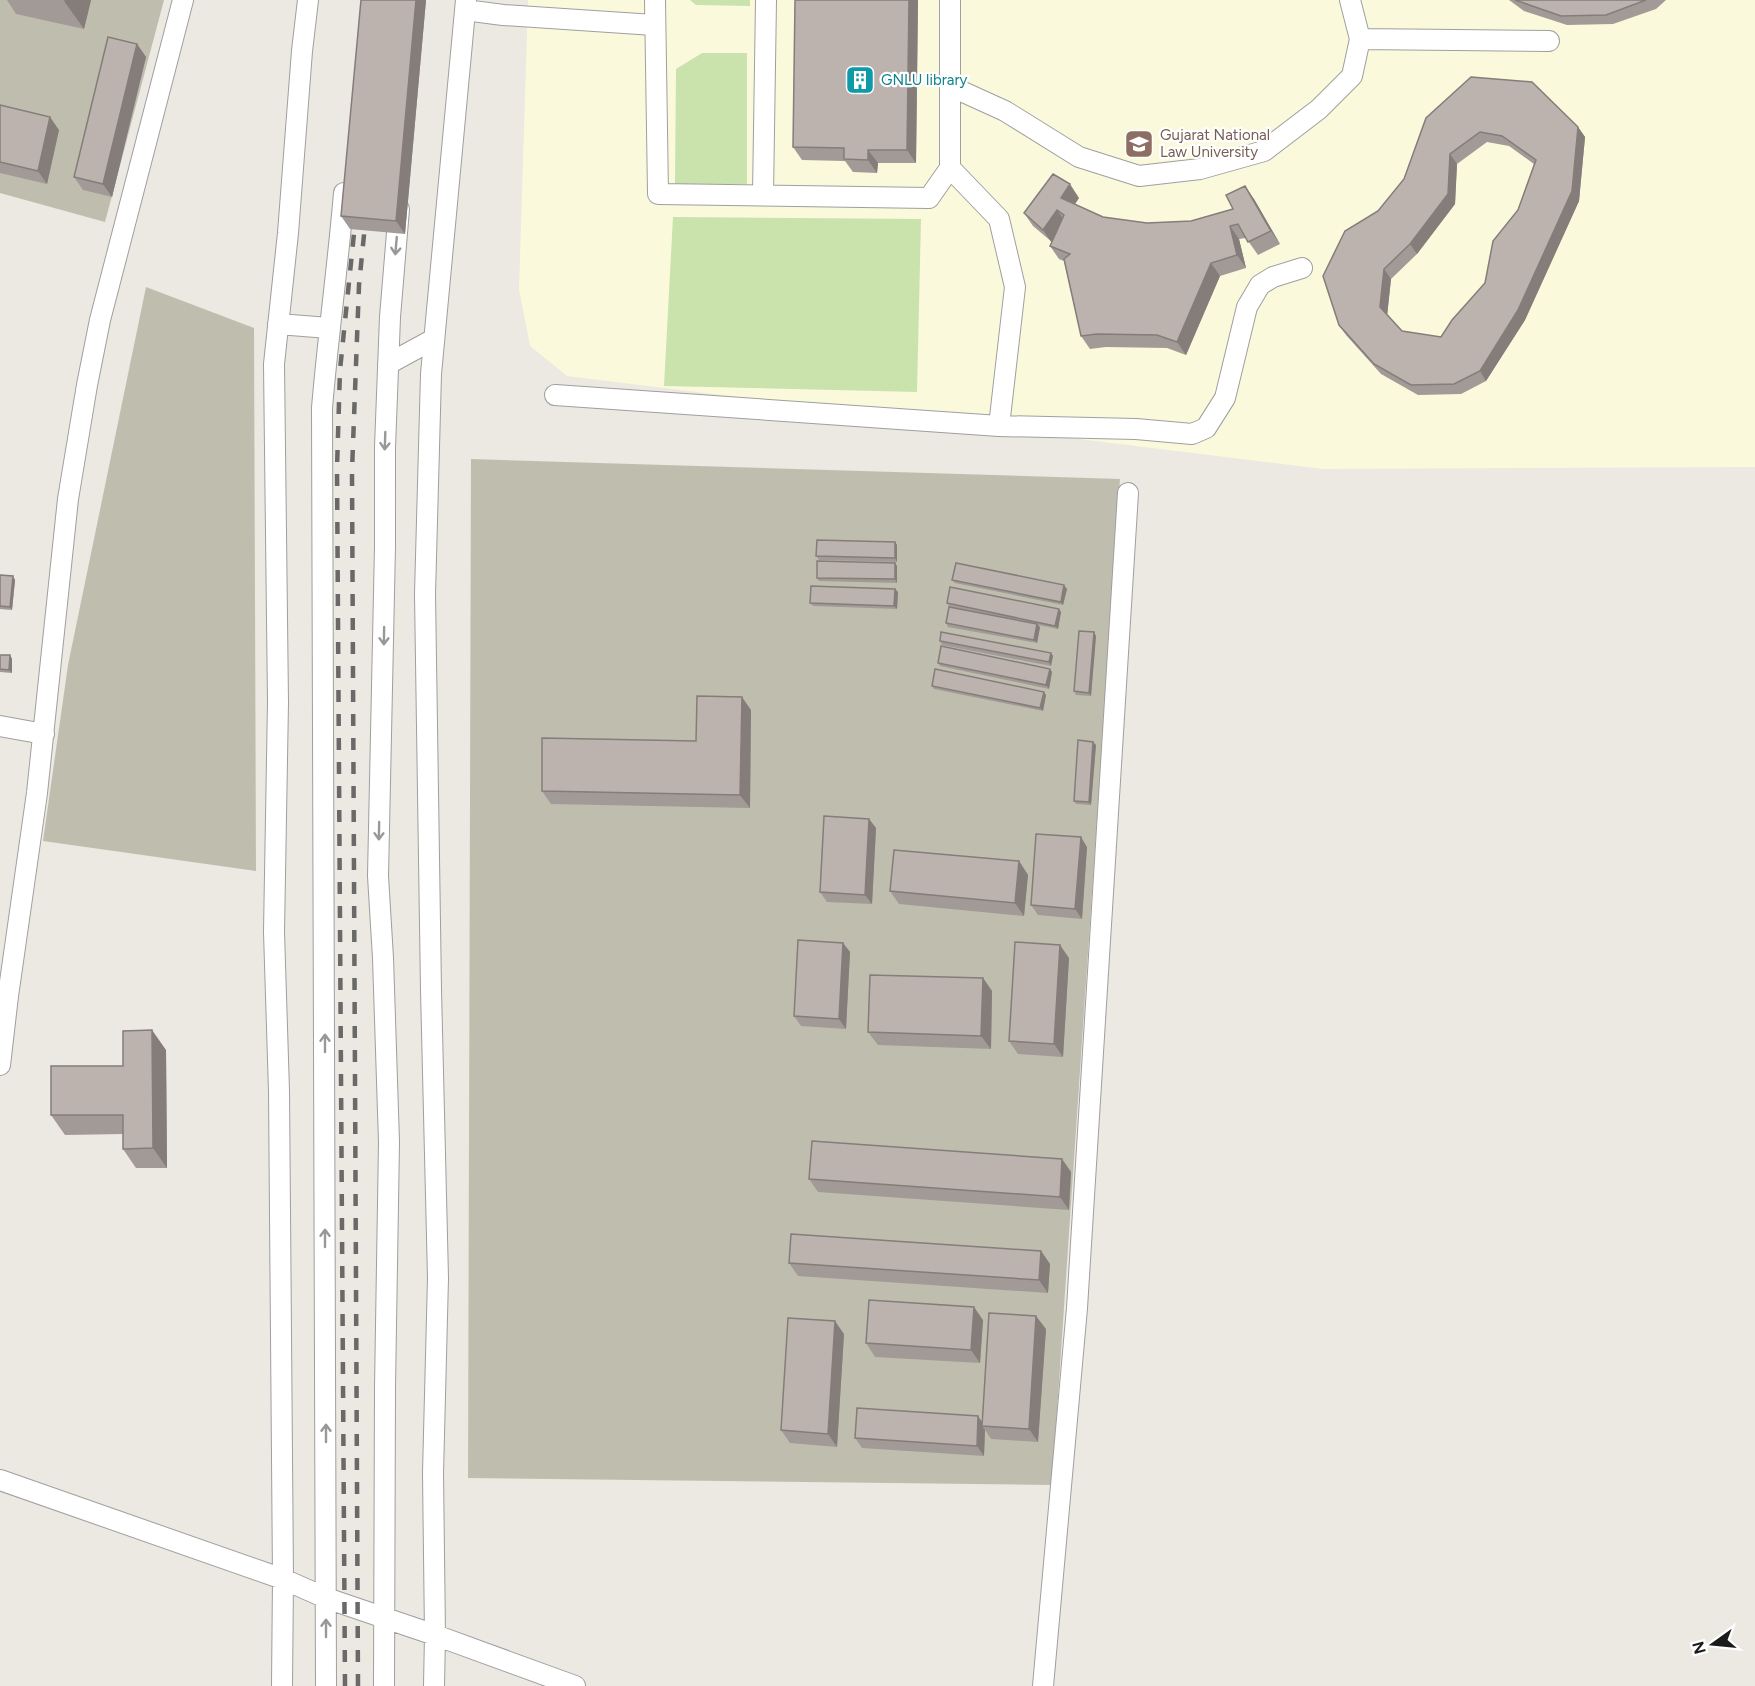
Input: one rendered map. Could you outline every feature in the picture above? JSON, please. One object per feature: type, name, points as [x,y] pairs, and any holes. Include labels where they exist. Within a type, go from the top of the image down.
[{"type":"street","points":[[0,1065],[44,734],[68,499],[87,385],[100,320],[183,0]]},
{"type":"street","points":[[282,1686],[279,1091],[274,932],[278,702],[274,364],[288,233],[302,51],[309,0]]},
{"type":"street","points":[[655,0],[658,194],[929,198],[950,168],[950,0]]},
{"type":"street","points":[[763,195],[766,0]]},
{"type":"street","points":[[950,86],[1005,111],[1079,157],[1139,176],[1200,169],[1264,151],[1319,109],[1352,76],[1360,39],[1350,0]]},
{"type":"street","points":[[434,1686],[433,1473],[438,1278],[425,594],[431,374],[465,5],[526,17],[654,25]]},
{"type":"street","points":[[1360,39],[1549,41]]},
{"type":"street","points":[[950,168],[999,219],[1015,287],[999,426]]},
{"type":"street","points":[[326,1686],[322,408],[328,328],[340,240],[346,172]]},
{"type":"street","points":[[384,1686],[389,1142],[378,876],[385,546],[384,447],[390,317],[400,193]]},
{"type":"street","points":[[555,395],[999,426],[1136,429],[1192,434],[1206,428],[1225,398],[1247,307],[1260,285],[1274,277],[1302,268]]},
{"type":"street","points":[[278,324],[328,328]]},
{"type":"street","points":[[388,364],[434,339]]},
{"type":"street","points":[[1042,1686],[1077,1308],[1128,493]]},
{"type":"street","points":[[0,726],[44,734]]},
{"type":"street","points":[[0,1480],[283,1579],[326,1598],[574,1686]]},
{"type":"shaded area","points":[[0,0],[164,0],[105,222],[0,193]]},
{"type":"shaded area","name":"Gujarat National Law University","points":[[528,0],[1755,0],[1755,467],[1323,469],[567,376],[530,346],[519,289]]},
{"type":"shaded area","points":[[146,287],[254,328],[256,871],[43,841],[68,665]]},
{"type":"shaded area","points":[[471,459],[1120,479],[1052,1485],[468,1478]]},
{"type":"green space","points":[[690,0],[750,0],[750,6],[696,5]]},
{"type":"green space","points":[[702,53],[747,53],[747,184],[675,184],[676,69]]},
{"type":"green space","points":[[673,217],[921,219],[917,392],[664,386]]},
{"type":"building","points":[[361,0],[416,0],[396,221],[341,216]]},
{"type":"building","name":"GNLU library","points":[[795,0],[909,0],[907,150],[868,150],[868,160],[844,159],[844,148],[793,147]]},
{"type":"building","points":[[1515,0],[1646,0],[1606,15],[1561,16]]},
{"type":"building","points":[[108,37],[137,44],[103,184],[74,177]]},
{"type":"building","points":[[1471,77],[1532,82],[1578,127],[1572,191],[1518,310],[1480,371],[1454,384],[1411,385],[1374,364],[1339,325],[1323,276],[1345,231],[1378,211],[1404,179],[1426,118]],"holes":[[[1480,132],[1502,136],[1536,160],[1518,210],[1493,241],[1485,283],[1452,320],[1441,337],[1402,331],[1380,307],[1384,269],[1410,244],[1448,194],[1450,154]]]},
{"type":"building","points":[[0,105],[50,117],[38,171],[0,162]]},
{"type":"building","points":[[1053,174],[1070,184],[1061,198],[1103,217],[1147,223],[1191,221],[1233,209],[1226,195],[1245,186],[1271,231],[1248,242],[1238,224],[1230,226],[1237,255],[1211,263],[1177,342],[1157,335],[1081,336],[1064,259],[1070,254],[1050,246],[1064,215],[1057,210],[1043,230],[1024,213]]},
{"type":"building","points":[[817,540],[895,542],[895,558],[816,556]]},
{"type":"building","points":[[817,561],[895,563],[895,579],[817,578]]},
{"type":"building","points":[[956,563],[1064,585],[1061,602],[952,580]]},
{"type":"building","points":[[0,575],[13,576],[10,607],[0,606]]},
{"type":"building","points":[[811,586],[895,589],[894,606],[810,603]]},
{"type":"building","points":[[950,587],[1059,609],[1055,626],[947,603]]},
{"type":"building","points":[[949,607],[1037,624],[1034,640],[946,623]]},
{"type":"building","points":[[1079,631],[1094,632],[1089,693],[1074,691]]},
{"type":"building","points":[[941,632],[1051,653],[1049,662],[940,641]]},
{"type":"building","points":[[941,646],[1050,669],[1046,685],[938,663]]},
{"type":"building","points":[[0,655],[10,655],[9,670],[0,669]]},
{"type":"building","points":[[935,669],[1044,692],[1040,708],[932,686]]},
{"type":"building","points":[[697,696],[742,697],[740,795],[542,791],[542,738],[696,741]]},
{"type":"building","points":[[1078,740],[1093,742],[1089,802],[1074,801]]},
{"type":"building","points":[[824,816],[869,819],[865,895],[820,892]]},
{"type":"building","points":[[1036,834],[1081,837],[1075,909],[1031,905]]},
{"type":"building","points":[[894,850],[1019,861],[1015,903],[890,891]]},
{"type":"building","points":[[798,940],[843,943],[839,1019],[794,1016]]},
{"type":"building","points":[[1015,942],[1060,945],[1054,1044],[1009,1041]]},
{"type":"building","points":[[870,975],[983,978],[981,1036],[868,1032]]},
{"type":"building","points":[[152,1030],[153,1148],[123,1149],[123,1115],[51,1115],[51,1066],[123,1066],[123,1031]]},
{"type":"building","points":[[812,1141],[1062,1159],[1060,1197],[809,1179]]},
{"type":"building","points":[[791,1234],[1041,1251],[1039,1280],[789,1263]]},
{"type":"building","points":[[869,1300],[974,1307],[971,1350],[866,1343]]},
{"type":"building","points":[[989,1313],[1036,1316],[1029,1429],[982,1426]]},
{"type":"building","points":[[788,1318],[835,1321],[828,1434],[781,1430]]},
{"type":"building","points":[[857,1408],[978,1416],[977,1446],[855,1438]]},
{"type":"railway","points":[[345,1686],[337,468],[340,370],[356,214]]},
{"type":"railway","points":[[358,1686],[352,471],[359,285],[366,215]]},
{"type":"place","name":"GNLU library","points":[[860,80]]},
{"type":"place","name":"Gujarat National Law University","points":[[1139,144]]}]
